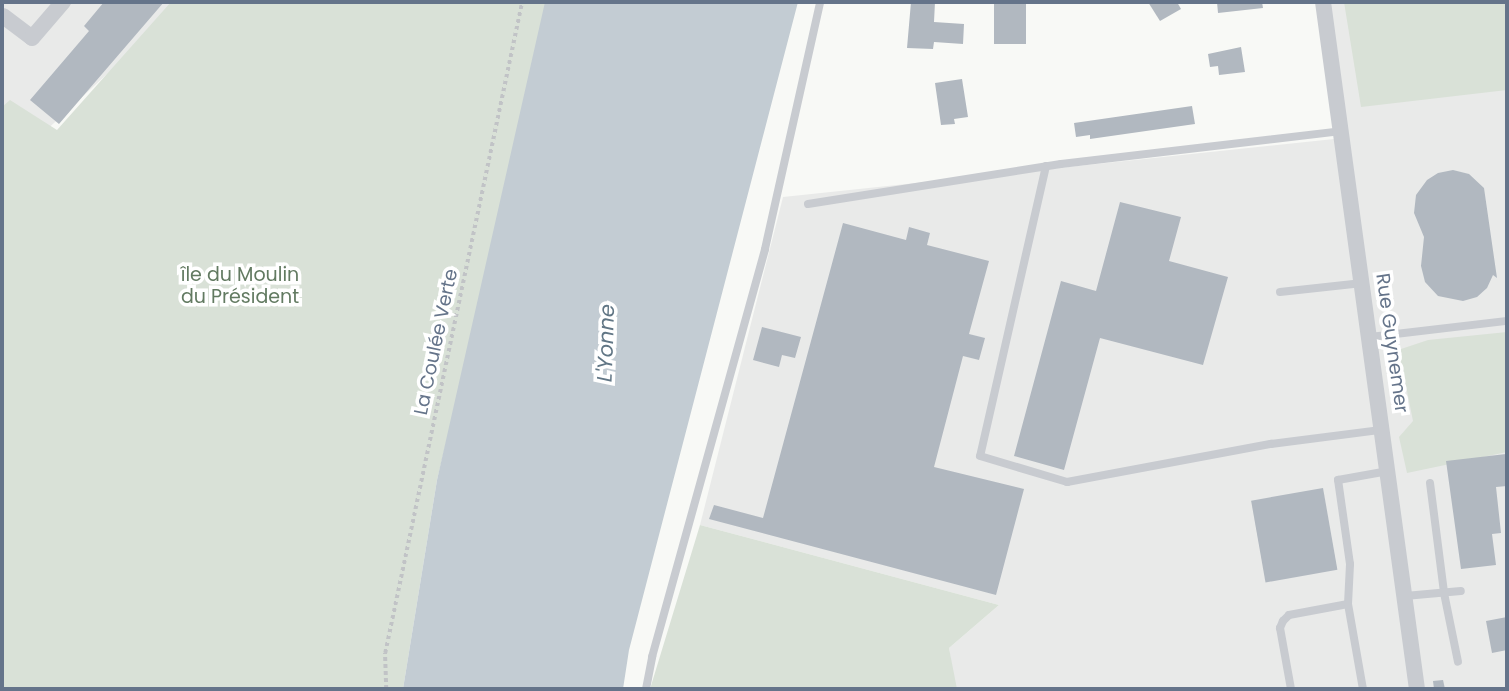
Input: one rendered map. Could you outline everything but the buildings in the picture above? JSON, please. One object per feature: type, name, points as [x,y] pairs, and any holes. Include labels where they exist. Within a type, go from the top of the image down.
[{"type":"street","points":[[3,16],[32,38],[63,2]]},
{"type":"street","name":"Rue Guynemer","points":[[1324,2],[1417,689]]},
{"type":"lane","points":[[646,689],[652,657],[765,249],[820,2]]},
{"type":"lane","points":[[807,204],[1046,166],[1341,131]]},
{"type":"lane","points":[[1046,166],[979,456],[1067,482],[1271,444],[1382,429]]},
{"type":"lane","points":[[1280,292],[1363,283]]},
{"type":"lane","points":[[1370,337],[1507,321]]},
{"type":"lane","points":[[1363,689],[1348,604],[1350,564],[1338,480],[1388,471]]},
{"type":"lane","points":[[1430,483],[1444,593],[1458,662]]},
{"type":"lane","points":[[1405,597],[1461,592]]},
{"type":"lane","points":[[1291,689],[1280,628],[1283,621],[1289,615],[1348,604]]},
{"type":"path","name":"La Coulée Verte","points":[[386,689],[385,653],[522,2]]},
{"type":"shaded area","points":[[2,2],[185,2],[2,171]]},
{"type":"shaded area","points":[[1326,2],[1507,2],[1507,689],[955,689],[949,648],[999,605],[700,525],[783,197],[1334,139]]},
{"type":"green space","name":"île du Moulin du Président","points":[[171,2],[553,2],[437,480],[403,689],[2,689],[2,107],[10,100],[57,130]]},
{"type":"green space","points":[[1344,2],[1507,2],[1507,90],[1361,107]]},
{"type":"green space","points":[[1507,332],[1507,452],[1407,473],[1399,437],[1413,421],[1403,371],[1388,363],[1395,351],[1428,340]]},
{"type":"green space","points":[[700,525],[999,605],[949,648],[957,689],[650,689]]},
{"type":"water","name":"L'Yonne","points":[[545,2],[798,2],[629,650],[623,689],[403,689],[437,480]]}]
